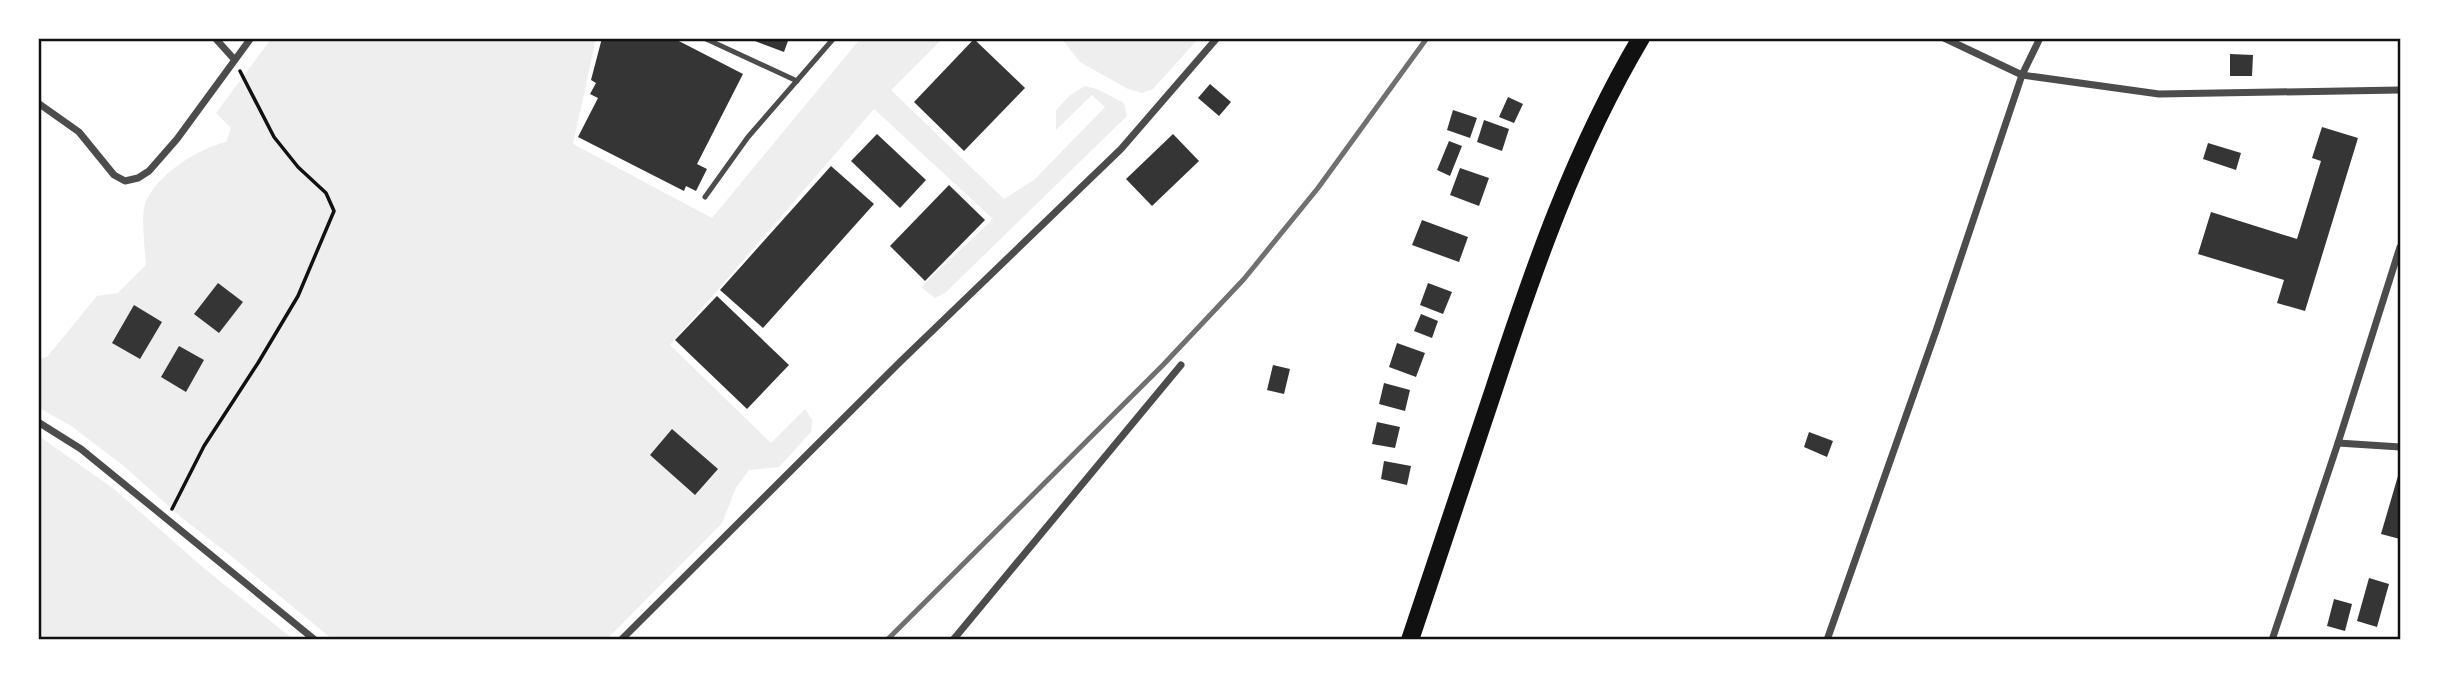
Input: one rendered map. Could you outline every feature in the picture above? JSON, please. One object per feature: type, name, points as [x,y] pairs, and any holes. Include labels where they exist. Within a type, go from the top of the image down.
[{"type":"main road","points":[[1410,639],[1517,319],[1569,178],[1612,87],[1641,38]]},
{"type":"street","points":[[215,38],[234,59]]},
{"type":"street","points":[[38,103],[79,132],[114,175],[125,181],[138,178],[149,172],[177,139],[251,38]]},
{"type":"street","points":[[621,639],[900,362],[1121,149],[1217,38]]},
{"type":"street","points":[[1944,38],[2022,75],[2159,94],[2400,90]]},
{"type":"street","points":[[1827,639],[1933,341],[2022,75],[2039,38]]},
{"type":"street","points":[[2272,639],[2400,247]]},
{"type":"street","points":[[953,639],[1181,365]]},
{"type":"street","points":[[38,422],[81,449],[315,639]]},
{"type":"street","points":[[2338,443],[2400,447]]},
{"type":"lane","points":[[704,38],[797,81]]},
{"type":"lane","points":[[705,198],[748,137],[834,38]]},
{"type":"path","points":[[167,520],[204,446],[298,296],[334,211],[326,193],[298,167],[274,137],[234,59]]},
{"type":"shaded area","points":[[271,39],[596,39],[573,144],[712,218],[860,39],[942,39],[891,90],[1004,199],[1034,180],[1105,107],[1092,95],[1056,130],[1056,110],[1070,95],[1085,86],[1097,89],[1124,103],[1127,116],[945,293],[935,298],[921,287],[993,219],[874,109],[670,345],[771,443],[805,409],[812,420],[811,432],[779,467],[749,470],[736,488],[722,523],[607,639],[332,639],[183,519],[125,467],[70,425],[39,408],[38,359],[47,357],[97,296],[118,293],[146,265],[143,216],[150,193],[179,165],[215,145],[226,142],[231,128],[216,113]]},
{"type":"shaded area","points":[[1062,39],[1198,39],[1153,89],[1142,93],[1128,89],[1080,62]]},
{"type":"shaded area","points":[[39,436],[114,489],[206,570],[293,639],[39,639]]},
{"type":"building","points":[[602,38],[673,38],[743,74],[697,164],[707,169],[696,191],[686,186],[684,191],[578,137],[598,98],[590,94],[596,83],[591,80]]},
{"type":"building","points":[[747,38],[789,38],[784,52]]},
{"type":"building","points":[[974,39],[1025,88],[964,151],[914,102]]},
{"type":"building","points":[[2230,54],[2253,55],[2252,76],[2230,76]]},
{"type":"building","points":[[1210,84],[1231,102],[1219,116],[1198,98]]},
{"type":"building","points":[[1508,97],[1523,104],[1514,123],[1499,117]]},
{"type":"building","points":[[1453,110],[1477,118],[1470,138],[1447,130]]},
{"type":"building","points":[[1484,120],[1509,129],[1502,151],[1477,142]]},
{"type":"building","points":[[2322,127],[2358,138],[2305,311],[2277,303],[2284,280],[2198,254],[2211,212],[2297,239],[2321,161],[2312,158]]},
{"type":"building","points":[[877,134],[926,180],[900,208],[851,161]]},
{"type":"building","points":[[1173,134],[1199,161],[1152,206],[1126,179]]},
{"type":"building","points":[[1449,141],[1462,146],[1450,176],[1437,170]]},
{"type":"building","points":[[2208,143],[2241,153],[2236,170],[2203,159]]},
{"type":"building","points":[[831,166],[874,204],[763,328],[720,290]]},
{"type":"building","points":[[1460,168],[1489,178],[1479,206],[1450,195]]},
{"type":"building","points":[[949,185],[985,220],[925,281],[890,246]]},
{"type":"building","points":[[1422,220],[1468,237],[1459,262],[1412,245]]},
{"type":"building","points":[[218,283],[243,302],[219,333],[194,314]]},
{"type":"building","points":[[1428,283],[1452,292],[1443,314],[1420,305]]},
{"type":"building","points":[[717,296],[789,365],[747,409],[675,340]]},
{"type":"building","points":[[134,305],[162,322],[140,359],[112,343]]},
{"type":"building","points":[[1421,314],[1438,321],[1432,338],[1414,331]]},
{"type":"building","points":[[1397,343],[1425,353],[1416,377],[1389,367]]},
{"type":"building","points":[[179,346],[204,360],[186,392],[161,377]]},
{"type":"building","points":[[1273,365],[1290,369],[1284,394],[1267,390]]},
{"type":"building","points":[[1384,383],[1410,390],[1405,411],[1379,404]]},
{"type":"building","points":[[1377,422],[1400,427],[1395,448],[1372,444]]},
{"type":"building","points":[[672,429],[718,469],[695,495],[650,455]]},
{"type":"building","points":[[1809,432],[1833,441],[1827,457],[1804,447]]},
{"type":"building","points":[[1384,461],[1411,466],[1407,485],[1381,479]]},
{"type":"building","points":[[2400,469],[2400,539],[2381,534]]},
{"type":"building","points":[[2369,578],[2389,584],[2377,627],[2357,621]]},
{"type":"building","points":[[2334,599],[2352,604],[2345,631],[2327,626]]},
{"type":"railway","points":[[887,640],[1163,365],[1244,279],[1318,188],[1427,38]]}]
